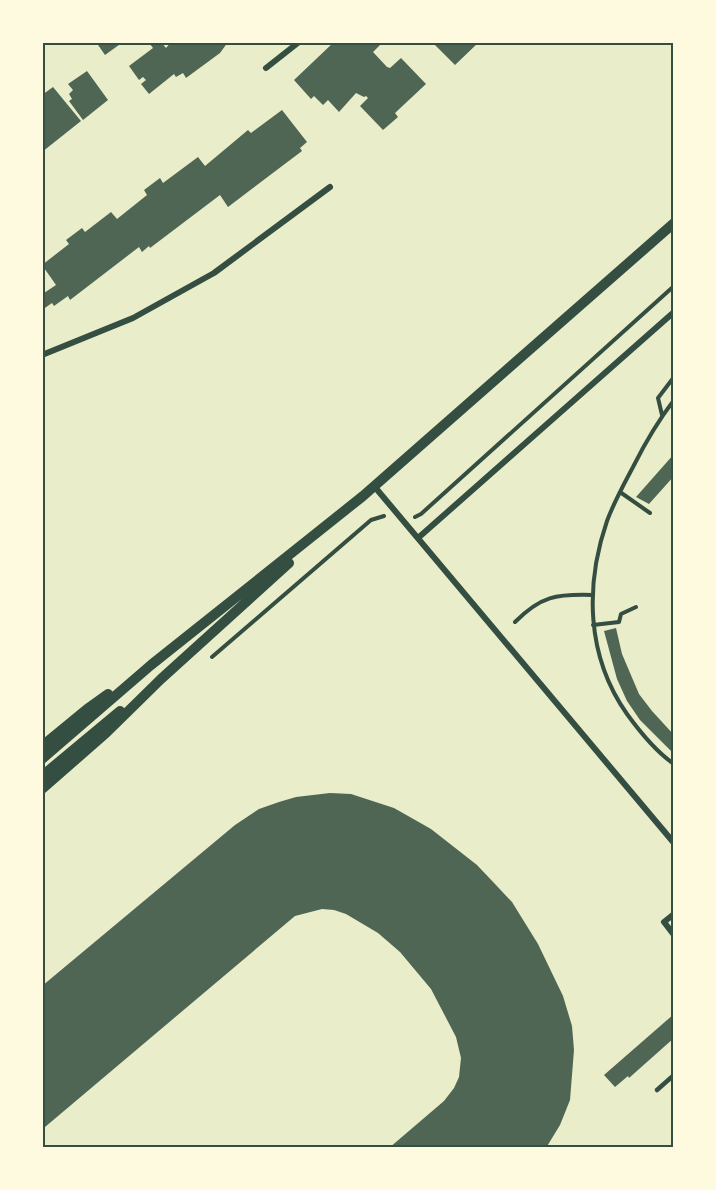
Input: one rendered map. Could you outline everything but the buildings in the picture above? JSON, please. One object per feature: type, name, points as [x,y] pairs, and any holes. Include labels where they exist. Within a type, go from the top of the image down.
[{"type":"street","points":[[266,68],[299,42]]},
{"type":"street","points":[[42,356],[133,318],[214,273],[330,187]]},
{"type":"street","points":[[42,789],[374,486],[674,223]]},
{"type":"street","points":[[418,538],[674,312]]},
{"type":"street","points":[[374,486],[674,843]]},
{"type":"street","points":[[42,759],[151,665],[363,496]]},
{"type":"street","points":[[42,746],[87,709],[151,665]]},
{"type":"street","points":[[42,776],[161,679]]},
{"type":"street","points":[[674,914],[664,922],[674,935]]},
{"type":"lane","points":[[657,1090],[674,1074]]},
{"type":"path","points":[[210,658],[371,520],[381,516],[413,518],[421,514],[674,286]]},
{"type":"path","points":[[662,416],[657,398],[674,377]]},
{"type":"path","points":[[674,400],[646,441],[608,518],[600,545],[592,595],[593,625],[604,671],[622,706],[650,743],[674,764]]},
{"type":"path","points":[[620,492],[650,513]]},
{"type":"path","points":[[515,622],[533,606],[551,596],[592,595]]},
{"type":"path","points":[[593,625],[619,622],[621,614],[636,606]]}]
